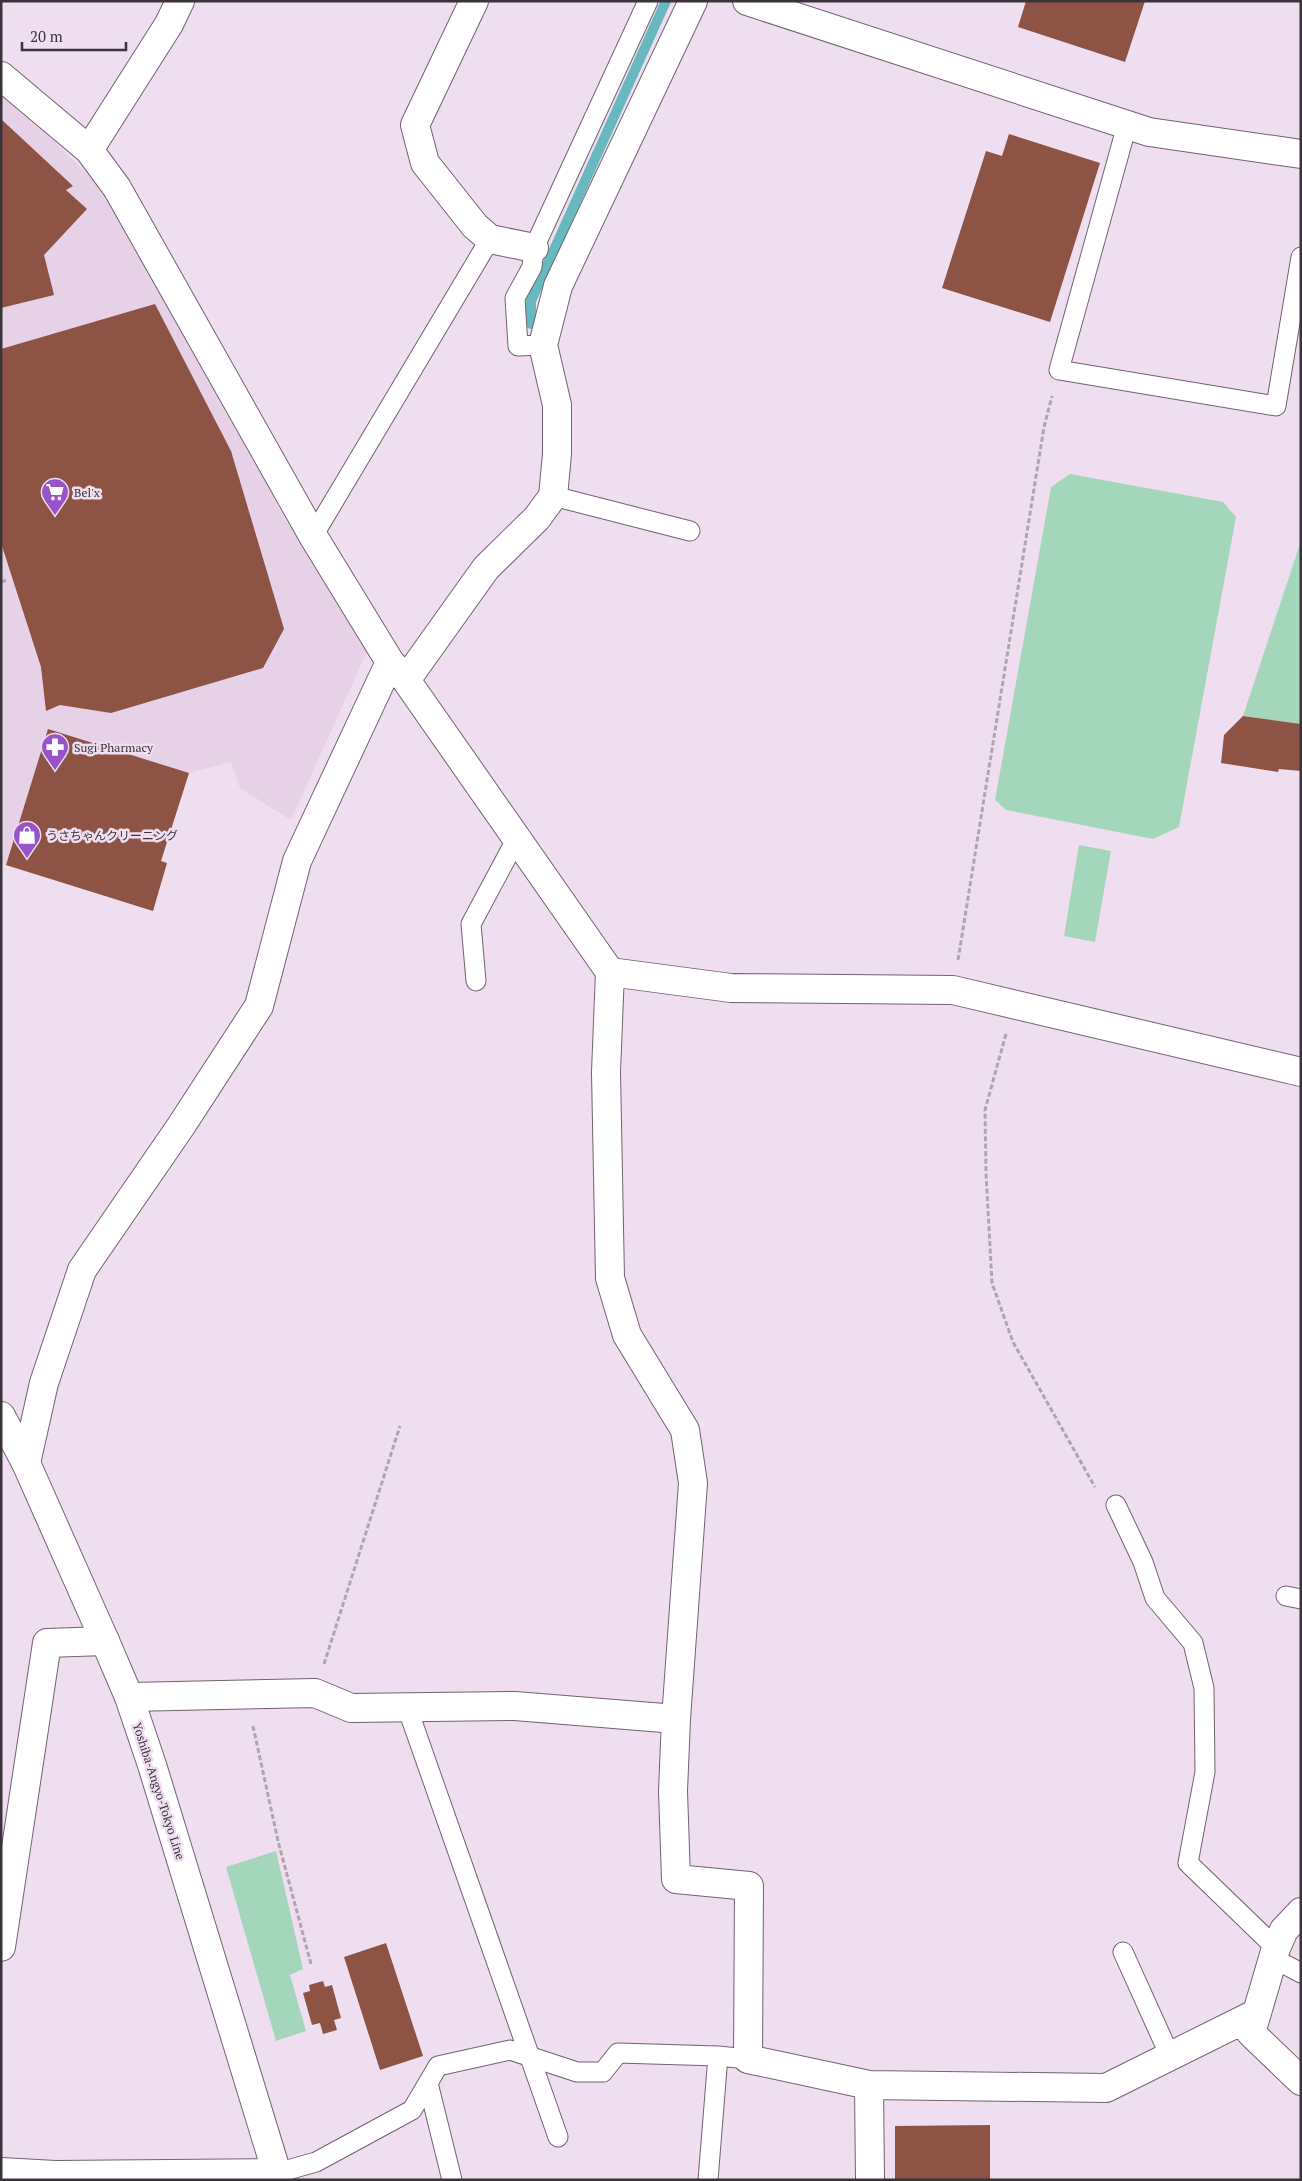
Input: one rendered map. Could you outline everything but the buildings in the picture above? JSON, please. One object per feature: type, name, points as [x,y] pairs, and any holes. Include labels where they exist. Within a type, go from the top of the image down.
[{"type":"street","points":[[89,150],[169,24],[180,1]]},
{"type":"street","points":[[474,1],[414,125],[425,163],[475,226],[490,239],[534,248]]},
{"type":"street","points":[[26,1463],[44,1383],[82,1270],[181,1126],[259,1006],[297,861],[398,671],[486,568],[537,518],[553,496],[557,454],[557,404],[543,345],[558,286],[693,1]]},
{"type":"street","points":[[747,1],[1149,132],[1301,154]]},
{"type":"street","points":[[1,76],[89,150],[117,188],[313,536],[398,671],[610,972],[606,1072],[610,1278],[627,1335],[685,1430],[693,1483],[676,1719],[673,1791],[676,1879],[749,1886],[748,2059],[869,2085],[1106,2088],[1257,2013]]},
{"type":"street","points":[[610,972],[731,988],[953,990],[1301,1072]]},
{"type":"street","name":"Yoshiba-Angyo-Tokyo Line","points":[[1,1416],[26,1463],[128,1697],[155,1774],[278,2176]]},
{"type":"street","points":[[1,1947],[6,1879],[47,1643],[105,1641]]},
{"type":"street","points":[[128,1697],[315,1693],[351,1708],[515,1706],[676,1719]]},
{"type":"street","points":[[1301,1912],[1284,1930],[1274,1953],[1251,2033],[1301,2081]]},
{"type":"street","points":[[869,2085],[870,2180]]},
{"type":"street","points":[[1,2172],[54,2177],[278,2176]]},
{"type":"lane","points":[[543,345],[518,346],[515,298],[532,267],[534,248],[648,1]]},
{"type":"lane","points":[[1127,125],[1059,370],[1276,406],[1301,257]]},
{"type":"lane","points":[[313,536],[490,239]]},
{"type":"lane","points":[[553,496],[690,531]]},
{"type":"lane","points":[[476,981],[470,924],[517,838]]},
{"type":"lane","points":[[1116,1506],[1143,1562],[1155,1598],[1193,1643],[1204,1688],[1205,1772],[1188,1863],[1274,1953],[1301,1973]]},
{"type":"lane","points":[[407,1707],[558,2137]]},
{"type":"lane","points":[[1123,1952],[1170,2056]]},
{"type":"lane","points":[[278,2176],[316,2162],[412,2110],[438,2066],[510,2050],[577,2072],[603,2072],[618,2053],[718,2056],[748,2059]]},
{"type":"lane","points":[[708,2180],[718,2056]]},
{"type":"lane","points":[[428,2083],[452,2180]]},
{"type":"path","points":[[953,990],[1044,427],[1059,370]]},
{"type":"path","points":[[1,582],[7,580]]},
{"type":"path","points":[[1015,1005],[994,1073],[985,1110],[986,1173],[992,1283],[1013,1342],[1086,1473],[1105,1498],[1116,1506]]},
{"type":"path","points":[[315,1693],[400,1426]]},
{"type":"path","points":[[253,1725],[278,1840],[311,1964]]},
{"type":"shaded area","points":[[1,88],[115,202],[285,519],[369,647],[291,820],[240,788],[231,762],[189,773],[161,861],[167,863],[153,911],[1,864]]},
{"type":"green space","points":[[1070,474],[1223,502],[1236,517],[1179,827],[1153,839],[1006,810],[995,800],[1051,487]]},
{"type":"green space","points":[[1301,541],[1301,724],[1243,716]]},
{"type":"green space","points":[[1079,845],[1111,851],[1095,942],[1064,936]]},
{"type":"green space","points":[[276,1851],[303,1969],[290,1975],[306,2031],[276,2041],[226,1867]]},
{"type":"waterway","points":[[531,324],[531,301],[666,1]]},
{"type":"place","name":"Bel'x","points":[[55,516]]},
{"type":"place","name":"Sugi Pharmacy","points":[[55,771]]},
{"type":"place","name":"うさちゃんクリーニング","points":[[27,859]]}]
